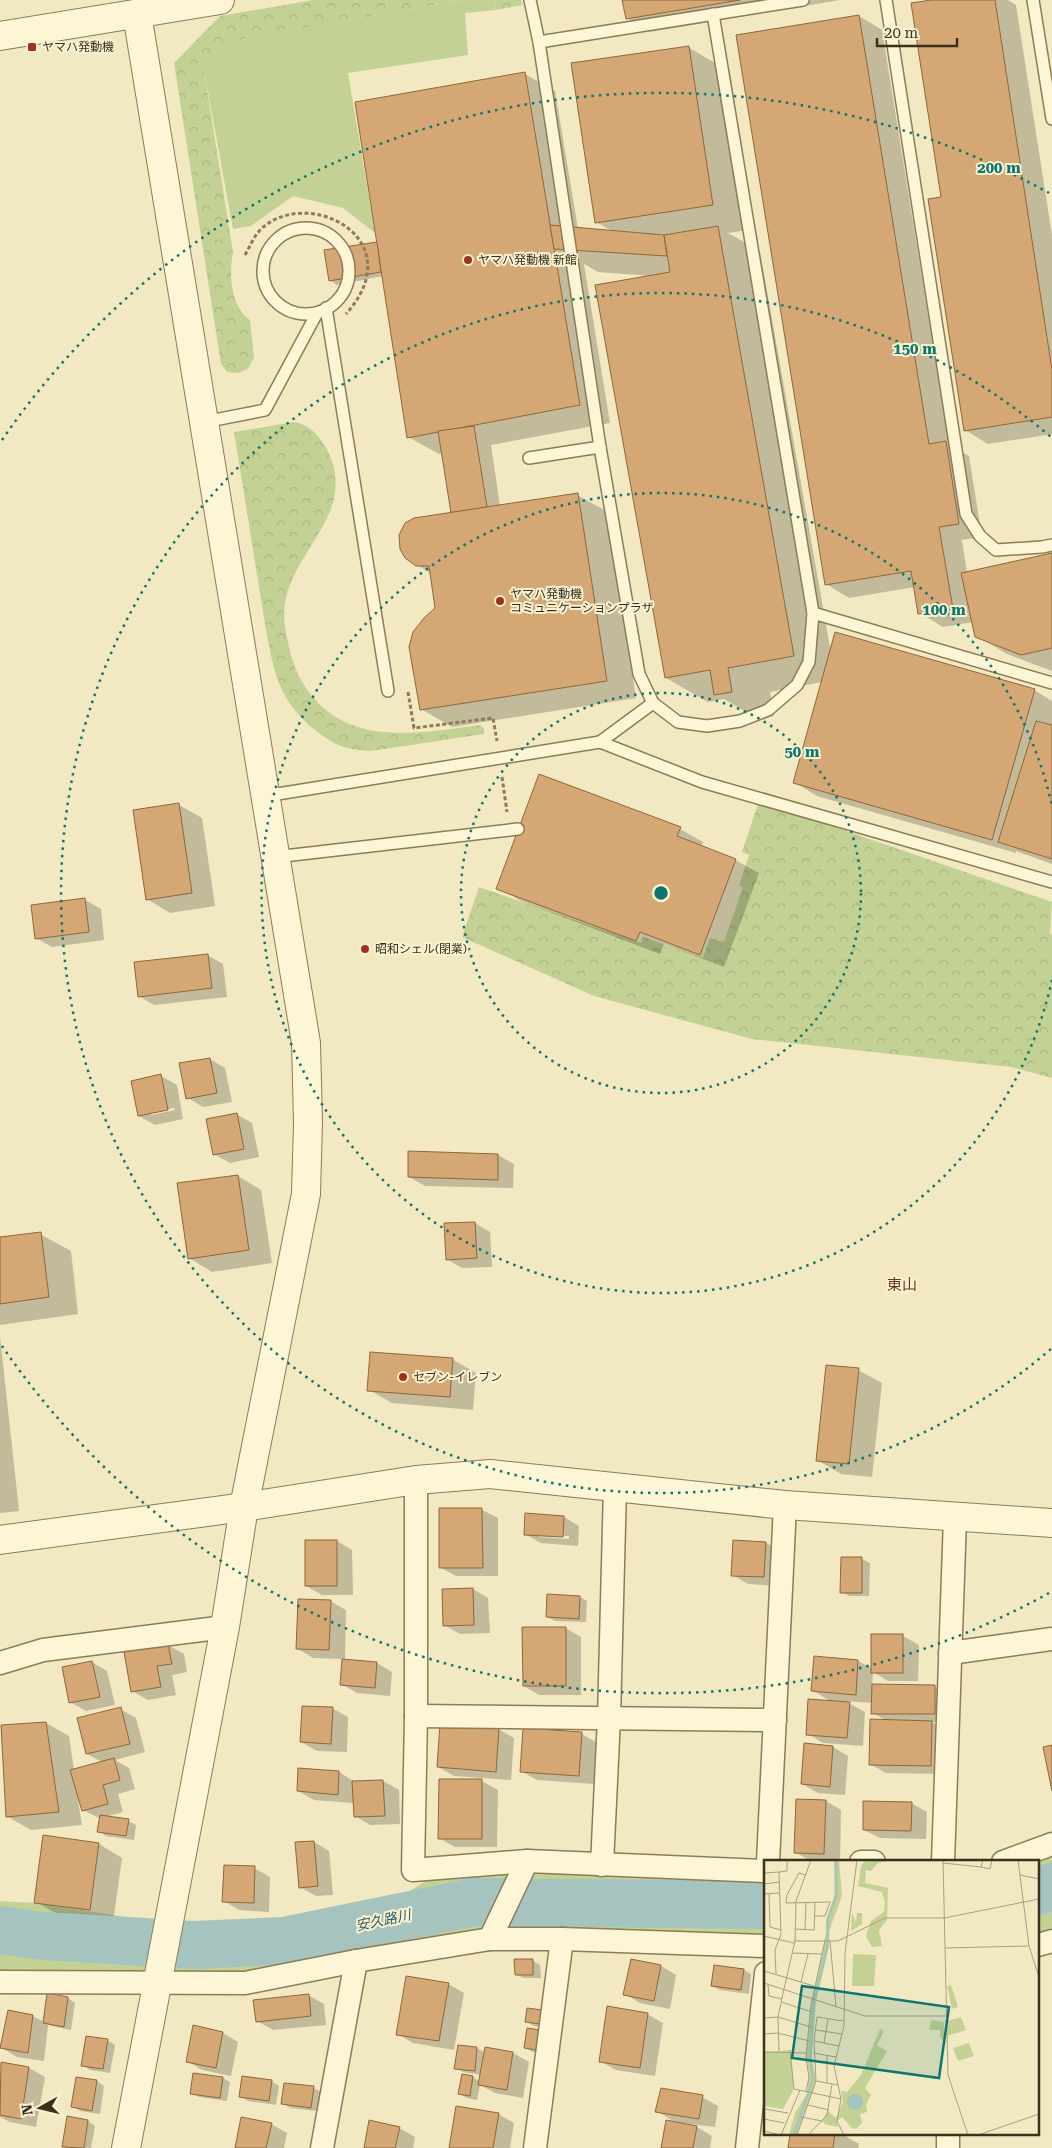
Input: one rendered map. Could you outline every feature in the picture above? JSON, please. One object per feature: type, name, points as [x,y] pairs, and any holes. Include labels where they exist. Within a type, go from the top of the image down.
[{"type":"street","points":[[0,36],[135,6],[220,0]]},
{"type":"street","points":[[126,2148],[225,1627],[244,1507],[306,1194],[308,1122],[306,1043],[135,6]]},
{"type":"street","points":[[0,1540],[244,1507],[416,1480],[490,1474],[785,1505],[954,1518],[1052,1523]]},
{"type":"street","points":[[416,1480],[416,1716],[413,1870],[602,1865],[764,1871]]},
{"type":"street","points":[[602,1865],[610,1718],[615,1487]]},
{"type":"street","points":[[768,1860],[785,1505]]},
{"type":"street","points":[[943,1860],[954,1518]]},
{"type":"street","points":[[0,1663],[44,1650],[225,1627]]},
{"type":"street","points":[[950,1653],[1052,1639]]},
{"type":"street","points":[[416,1716],[775,1720]]},
{"type":"street","points":[[1008,1860],[1052,1844]]},
{"type":"street","points":[[492,1932],[524,1867]]},
{"type":"street","points":[[0,1982],[245,1983],[492,1932],[562,1939],[764,1946]]},
{"type":"street","points":[[535,2148],[562,1939]]},
{"type":"street","points":[[322,2148],[356,1961]]},
{"type":"street","points":[[747,2148],[764,1991]]},
{"type":"lane","points":[[530,0],[539,42],[600,447],[639,674],[653,703],[678,722],[707,726],[740,721],[768,710],[797,685],[809,662],[813,613],[713,14]]},
{"type":"lane","points":[[539,42],[804,0]]},
{"type":"lane","points":[[886,0],[966,514],[980,536],[996,550],[1052,545]]},
{"type":"lane","points":[[1033,0],[1052,119]]},
{"type":"lane","points":[[204,422],[265,410],[321,310],[336,302],[348,282],[348,260],[337,240],[318,228],[295,228],[275,239],[264,259],[263,281],[275,301],[294,312],[321,310]]},
{"type":"lane","points":[[321,310],[388,691]]},
{"type":"lane","points":[[529,458],[600,447]]},
{"type":"lane","points":[[813,613],[1052,683]]},
{"type":"lane","points":[[265,796],[600,742],[653,703]]},
{"type":"lane","points":[[600,742],[702,782],[1052,882]]},
{"type":"lane","points":[[275,858],[514,830]]},
{"type":"path","points":[[245,255],[262,229],[275,220],[292,215],[310,214],[324,216],[343,224],[357,235],[367,252],[369,264],[365,285],[357,302],[345,315]]},
{"type":"path","points":[[407,688],[414,728],[493,718],[514,830]]},
{"type":"green space","points":[[313,0],[463,0],[231,41],[204,70],[233,252],[231,270],[232,289],[238,307],[250,320],[254,357],[248,369],[238,373],[227,372],[221,364],[174,63],[220,16]]},
{"type":"green space","points":[[463,0],[495,0],[496,10],[465,13],[468,55],[348,73],[375,233],[343,208],[293,196],[251,226],[233,229],[204,70],[230,41]]},
{"type":"green space","points":[[495,0],[521,0],[522,5],[496,10]]},
{"type":"green space","points":[[294,422],[312,430],[325,446],[334,468],[336,489],[324,525],[302,560],[286,598],[284,621],[288,644],[296,671],[302,682],[318,703],[335,717],[354,726],[374,731],[395,733],[438,731],[480,725],[484,729],[484,734],[371,751],[352,749],[324,737],[300,716],[287,700],[271,657],[234,432]]},
{"type":"green space","points":[[759,801],[1052,902],[1050,933],[1052,934],[1052,1078],[1011,1067],[752,1039],[594,996],[462,937],[479,887],[641,943],[643,937],[703,958],[710,938],[724,942],[743,887],[739,886],[749,855],[742,852]]},
{"type":"green space","points":[[1052,1843],[1052,1935],[1040,1938],[1040,1860],[1008,1860]]},
{"type":"green space","points":[[444,1868],[764,1870],[764,1945],[455,1945],[245,1983],[0,1975],[0,1901],[34,1903],[199,1928],[275,1923],[354,1909],[410,1891]]},
{"type":"building","points":[[622,0],[740,0],[626,19]]},
{"type":"building","points":[[931,0],[995,0],[1052,370],[1052,417],[964,431],[928,199],[941,197],[911,3]]},
{"type":"building","points":[[859,15],[929,444],[946,441],[959,524],[939,527],[953,609],[918,614],[911,571],[825,585],[736,35]]},
{"type":"building","points":[[689,46],[713,205],[595,223],[571,63]]},
{"type":"building","name":"ヤマハ発動機 新館","points":[[525,72],[580,405],[407,438],[355,102]]},
{"type":"building","points":[[550,225],[664,235],[667,256],[554,249]]},
{"type":"building","points":[[718,226],[794,656],[728,668],[732,692],[714,695],[710,670],[665,678],[595,285],[670,272],[664,235]]},
{"type":"building","points":[[377,242],[381,272],[329,281],[324,250]]},
{"type":"building","points":[[474,426],[487,507],[451,513],[438,431]]},
{"type":"building","name":"ヤマハ発動機 コミュニケーションプラザ","points":[[578,493],[607,681],[420,710],[409,647],[413,632],[435,608],[429,566],[416,566],[405,558],[400,549],[399,535],[405,523],[414,518]]},
{"type":"building","points":[[1052,553],[1052,648],[1021,655],[975,637],[961,573]]},
{"type":"building","points":[[835,632],[1035,689],[992,840],[793,783]]},
{"type":"building","points":[[1036,721],[1052,725],[1052,859],[998,842]]},
{"type":"building","points":[[539,774],[681,827],[677,836],[736,859],[700,955],[640,932],[636,941],[496,889]]},
{"type":"building","points":[[179,803],[192,893],[146,900],[133,810]]},
{"type":"building","points":[[85,898],[89,932],[35,939],[31,905]]},
{"type":"building","points":[[208,954],[212,988],[138,997],[134,962]]},
{"type":"building","points":[[210,1058],[217,1093],[186,1099],[179,1063]]},
{"type":"building","points":[[161,1074],[168,1110],[138,1116],[131,1081]]},
{"type":"building","points":[[237,1113],[244,1149],[213,1155],[206,1119]]},
{"type":"building","points":[[408,1151],[498,1154],[498,1180],[408,1177]]},
{"type":"building","points":[[238,1175],[249,1250],[188,1259],[177,1183]]},
{"type":"building","points":[[475,1222],[477,1258],[446,1260],[444,1223]]},
{"type":"building","points":[[41,1232],[49,1297],[0,1304],[0,1237]]},
{"type":"building","points":[[370,1352],[453,1358],[450,1397],[367,1391]]},
{"type":"building","points":[[826,1365],[859,1368],[849,1464],[816,1461]]},
{"type":"building","points":[[439,1508],[482,1508],[483,1568],[439,1568]]},
{"type":"building","points":[[525,1513],[564,1516],[563,1537],[524,1535]]},
{"type":"building","points":[[305,1540],[337,1540],[337,1586],[305,1586]]},
{"type":"building","points":[[733,1540],[766,1542],[764,1577],[731,1576]]},
{"type":"building","points":[[841,1557],[862,1557],[862,1593],[840,1593]]},
{"type":"building","points":[[473,1588],[474,1625],[443,1626],[442,1589]]},
{"type":"building","points":[[547,1594],[580,1596],[579,1619],[546,1617]]},
{"type":"building","points":[[298,1599],[331,1600],[329,1650],[296,1649]]},
{"type":"building","points":[[522,1627],[566,1627],[566,1686],[523,1686]]},
{"type":"building","points":[[871,1634],[903,1634],[903,1673],[871,1673]]},
{"type":"building","points":[[168,1644],[172,1664],[157,1666],[161,1687],[131,1692],[124,1652]]},
{"type":"building","points":[[814,1656],[858,1660],[856,1695],[811,1691]]},
{"type":"building","points":[[342,1659],[377,1662],[375,1688],[340,1685]]},
{"type":"building","points":[[92,1661],[100,1697],[69,1703],[62,1667]]},
{"type":"building","points":[[872,1684],[935,1685],[935,1714],[871,1714]]},
{"type":"building","points":[[808,1699],[850,1702],[847,1738],[806,1735]]},
{"type":"building","points":[[302,1706],[333,1707],[331,1744],[300,1742]]},
{"type":"building","points":[[121,1707],[130,1744],[86,1754],[77,1718]]},
{"type":"building","points":[[870,1719],[932,1721],[931,1766],[869,1765]]},
{"type":"building","points":[[46,1722],[59,1812],[6,1817],[1,1725]]},
{"type":"building","points":[[440,1724],[499,1728],[496,1772],[437,1767]]},
{"type":"building","points":[[523,1728],[582,1732],[579,1776],[520,1772]]},
{"type":"building","points":[[804,1743],[833,1746],[830,1787],[801,1784]]},
{"type":"building","points":[[1052,1745],[1052,1791],[1043,1747]]},
{"type":"building","points":[[114,1758],[120,1780],[103,1785],[108,1804],[82,1811],[70,1770]]},
{"type":"building","points":[[298,1768],[339,1771],[338,1795],[297,1791]]},
{"type":"building","points":[[439,1779],[482,1779],[482,1839],[438,1839]]},
{"type":"building","points":[[383,1780],[385,1816],[354,1817],[352,1781]]},
{"type":"building","points":[[796,1799],[826,1800],[824,1854],[794,1853]]},
{"type":"building","points":[[863,1801],[912,1802],[911,1831],[863,1830]]},
{"type":"building","points":[[100,1815],[129,1819],[126,1836],[97,1832]]},
{"type":"building","points":[[43,1835],[99,1843],[90,1910],[34,1903]]},
{"type":"building","points":[[314,1841],[318,1886],[299,1888],[295,1842]]},
{"type":"building","points":[[224,1865],[255,1866],[254,1903],[222,1902]]},
{"type":"building","points":[[514,1959],[533,1959],[533,1975],[515,1975]]},
{"type":"building","points":[[631,1959],[661,1965],[654,2001],[623,1995]]},
{"type":"building","points":[[714,1965],[744,1969],[741,1990],[711,1986]]},
{"type":"building","points":[[406,1976],[449,1983],[439,2041],[396,2035]]},
{"type":"building","points":[[47,1993],[68,1997],[64,2027],[43,2023]]},
{"type":"building","points":[[309,1994],[311,2016],[256,2022],[253,2000]]},
{"type":"building","points":[[607,2006],[648,2013],[640,2068],[599,2062]]},
{"type":"building","points":[[527,2008],[542,2010],[540,2024],[525,2022]]},
{"type":"building","points":[[8,2010],[33,2015],[28,2053],[0,2048]]},
{"type":"building","points":[[193,2025],[223,2032],[216,2068],[186,2062]]},
{"type":"building","points":[[527,2028],[540,2030],[536,2050],[524,2048]]},
{"type":"building","points":[[86,2036],[108,2039],[103,2069],[81,2066]]},
{"type":"building","points":[[458,2045],[477,2047],[475,2071],[454,2069]]},
{"type":"building","points":[[485,2047],[513,2052],[507,2090],[478,2085]]},
{"type":"building","points":[[1,2062],[29,2067],[21,2119],[0,2115]]},
{"type":"building","points":[[193,2073],[223,2077],[220,2098],[190,2094]]},
{"type":"building","points":[[462,2074],[473,2076],[470,2096],[458,2094]]},
{"type":"building","points":[[242,2076],[272,2080],[269,2101],[239,2097]]},
{"type":"building","points":[[76,2077],[97,2080],[92,2111],[71,2107]]},
{"type":"building","points":[[284,2083],[314,2086],[311,2108],[281,2104]]},
{"type":"building","points":[[661,2088],[703,2095],[699,2119],[655,2112]]},
{"type":"building","points":[[456,2106],[499,2113],[493,2148],[449,2148]]},
{"type":"building","points":[[67,2116],[88,2120],[84,2148],[62,2147]]},
{"type":"building","points":[[241,2117],[272,2123],[266,2148],[235,2148]]},
{"type":"building","points":[[369,2120],[400,2127],[395,2148],[364,2148]]},
{"type":"building","points":[[666,2120],[697,2126],[693,2148],[661,2148]]},
{"type":"building","points":[[790,2136],[835,2136],[833,2148],[788,2148]]},
{"type":"waterway","name":"安久路川","points":[[1040,1890],[1052,1887]]},
{"type":"waterway","name":"安久路川","points":[[0,1930],[43,1936],[194,1945],[284,1941],[474,1902],[764,1905]]},
{"type":"place","name":"ヤマハ発動機","points":[[32,47]]},
{"type":"place","name":"ヤマハ発動機 新館","points":[[468,260]]},
{"type":"place","name":"ヤマハ発動機 コミュニケーションプラザ","points":[[500,601]]},
{"type":"place","name":"昭和シェル(閉業)","points":[[365,949]]},
{"type":"place","name":"セブン-イレブン","points":[[403,1377]]},
{"type":"district","name":"東山","points":[[902,1285]]}]
